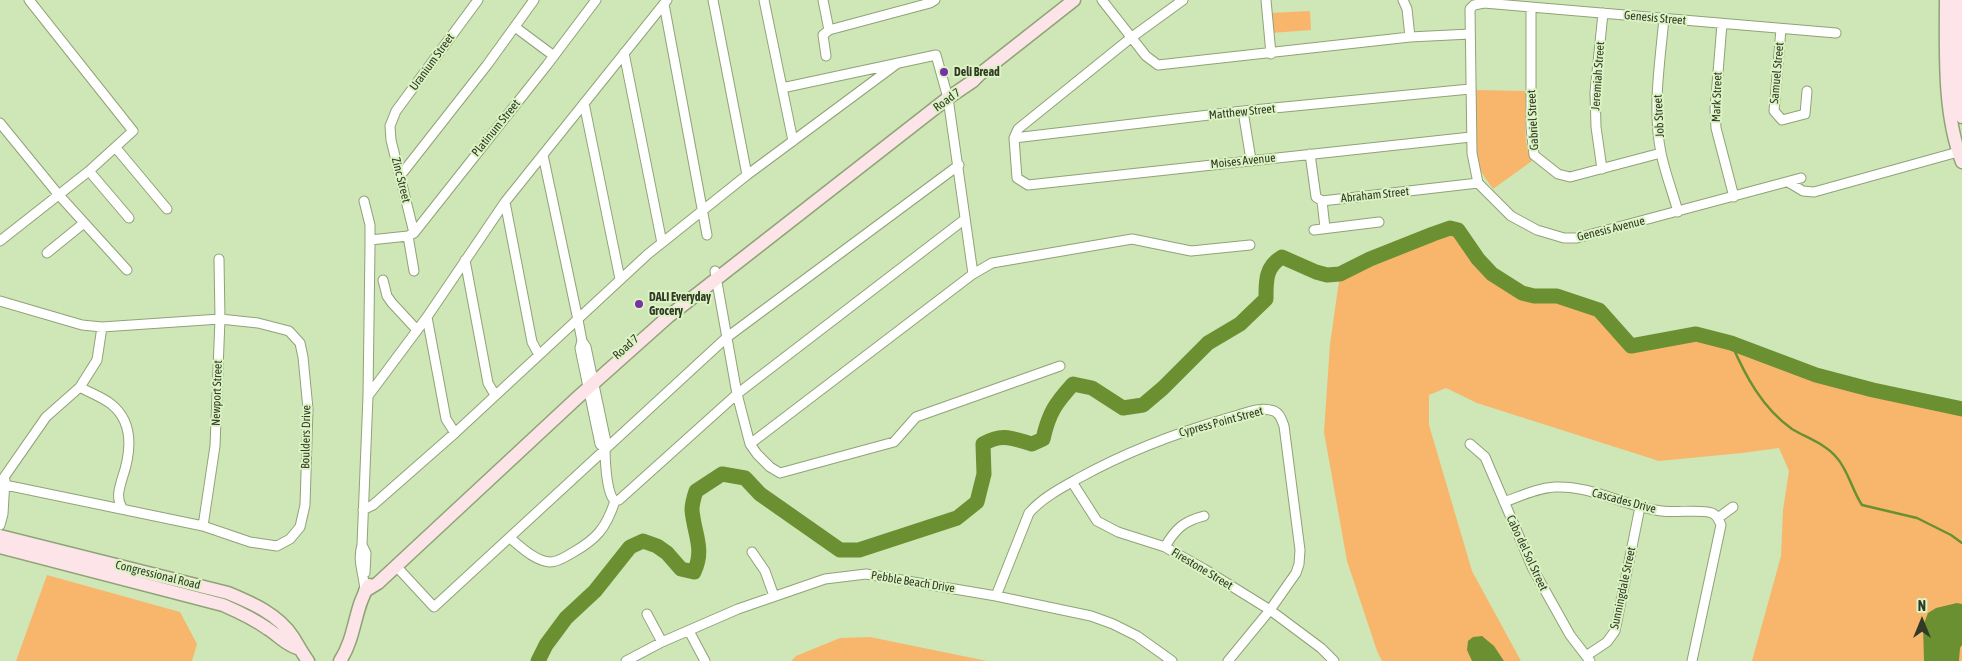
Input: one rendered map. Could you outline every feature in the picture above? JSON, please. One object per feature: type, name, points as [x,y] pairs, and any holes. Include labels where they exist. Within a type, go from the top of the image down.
[{"type":"street","points":[[0,241],[89,171],[133,131],[29,0]]},
{"type":"street","name":"Uranium Street","points":[[390,126],[396,111],[478,0]]},
{"type":"street","points":[[400,176],[488,65],[534,0]]},
{"type":"street","name":"Platinum Street","points":[[411,234],[554,56],[596,0]]},
{"type":"street","points":[[713,0],[747,175]]},
{"type":"street","points":[[764,0],[793,141]]},
{"type":"street","points":[[823,0],[829,30]]},
{"type":"street","points":[[826,56],[823,35],[829,30],[930,3],[935,0]]},
{"type":"street","name":"Road 7","points":[[340,661],[348,647],[355,627],[359,603],[373,579],[590,384],[715,275],[948,95],[973,82],[980,74],[1074,0]]},
{"type":"street","points":[[1102,0],[1146,56],[1158,65],[1271,54],[1410,37],[1470,34],[1471,137],[1474,167],[1478,183]]},
{"type":"street","points":[[1014,138],[1018,129],[1132,37],[1183,0]]},
{"type":"street","points":[[1266,0],[1271,54]]},
{"type":"street","points":[[1402,0],[1407,9],[1410,37]]},
{"type":"street","points":[[1788,182],[1803,191],[1814,192],[1960,157],[1954,131],[1946,60],[1946,0]]},
{"type":"street","points":[[1956,0],[1956,61],[1962,117]]},
{"type":"street","points":[[368,396],[417,330],[505,202],[666,2]]},
{"type":"street","points":[[666,2],[707,235]]},
{"type":"street","name":"Genesis Street","points":[[1470,34],[1470,14],[1474,5],[1484,3],[1836,33]]},
{"type":"street","name":"Gabriel Street","points":[[1531,7],[1531,127],[1534,155],[1558,174],[1570,177],[1661,152]]},
{"type":"street","name":"Jeremiah Street","points":[[1602,169],[1596,127],[1595,92],[1603,13]]},
{"type":"street","name":"Job Street","points":[[1664,18],[1657,100],[1661,152],[1678,212]]},
{"type":"street","name":"Mark Street","points":[[1722,24],[1716,83],[1716,128],[1734,197]]},
{"type":"street","points":[[515,27],[554,56]]},
{"type":"street","name":"Samuel Street","points":[[1781,29],[1774,111],[1782,120],[1805,114],[1807,91]]},
{"type":"street","points":[[624,53],[662,243]]},
{"type":"street","points":[[782,88],[936,54],[948,95],[973,274]]},
{"type":"street","points":[[363,510],[373,505],[455,433],[620,279],[662,243],[747,175],[898,63]]},
{"type":"street","name":"Matthew Street","points":[[1014,138],[1243,111],[1470,88]]},
{"type":"street","points":[[584,103],[620,279]]},
{"type":"street","points":[[1243,111],[1251,160]]},
{"type":"street","points":[[0,123],[58,194],[127,270]]},
{"type":"street","name":"Zinc Street","points":[[390,126],[391,140],[411,234],[414,271]]},
{"type":"street","name":"Moises Avenue","points":[[1014,138],[1018,178],[1028,185],[1471,137]]},
{"type":"street","points":[[116,148],[167,209]]},
{"type":"street","name":"Abraham Street","points":[[1310,154],[1316,197],[1322,201],[1478,183]]},
{"type":"street","points":[[543,155],[582,341],[586,347],[590,384],[606,442],[605,450],[610,493],[615,501]]},
{"type":"street","points":[[396,566],[434,607],[726,338],[959,165]]},
{"type":"street","points":[[89,171],[129,218]]},
{"type":"street","name":"Genesis Avenue","points":[[1478,183],[1511,216],[1537,230],[1564,238],[1577,238],[1801,178]]},
{"type":"street","points":[[1322,201],[1325,228]]},
{"type":"street","points":[[364,202],[370,225],[368,396],[362,544],[359,554],[361,570],[364,575],[365,591]]},
{"type":"street","points":[[505,202],[532,342],[539,355]]},
{"type":"street","points":[[510,538],[529,554],[550,562],[560,560],[591,543],[606,524],[615,501],[624,497],[737,394],[965,219]]},
{"type":"street","points":[[1314,230],[1379,222]]},
{"type":"street","points":[[47,252],[84,223]]},
{"type":"street","points":[[370,240],[411,234]]},
{"type":"street","points":[[750,444],[973,274],[992,263],[1132,239],[1191,251],[1250,245]]},
{"type":"street","name":"Newport Street","points":[[203,526],[216,446],[220,319],[219,259]]},
{"type":"street","points":[[465,260],[488,383],[495,395]]},
{"type":"street","points":[[715,275],[737,394],[750,444],[770,467],[780,473],[894,442],[916,417],[1060,366]]},
{"type":"street","points":[[383,280],[387,296],[417,330]]},
{"type":"street","name":"Boulders Drive","points":[[0,302],[82,325],[102,327],[220,319],[258,323],[289,331],[300,343],[304,357],[308,409],[305,506],[300,527],[290,539],[276,546],[250,542],[203,526],[1,484]]},
{"type":"street","points":[[426,316],[446,419],[455,433]]},
{"type":"street","points":[[0,525],[3,514],[1,484],[5,474],[46,417],[80,387],[97,360],[102,327]]},
{"type":"street","name":"Road 7","points":[[365,591],[378,583],[590,384]]},
{"type":"street","points":[[80,387],[111,405],[127,423],[130,440],[118,494],[118,501],[122,508]]},
{"type":"street","name":"Cypress Point Street","points":[[996,596],[1029,513],[1037,504],[1072,482],[1113,460],[1168,437],[1257,410],[1268,409],[1276,411],[1281,417],[1284,426],[1300,550],[1299,564],[1296,573],[1270,610],[1228,661]]},
{"type":"street","name":"Cabo del Sol Street","points":[[1470,444],[1480,450],[1485,457],[1533,569],[1570,635],[1588,658]]},
{"type":"street","name":"Firestone Street","points":[[1072,482],[1097,521],[1118,532],[1164,547],[1270,610],[1321,648],[1334,661]]},
{"type":"street","name":"Cascades Drive","points":[[1504,502],[1542,488],[1570,487],[1640,507],[1662,511],[1712,513],[1718,518]]},
{"type":"street","name":"Sunningdale Street","points":[[1588,658],[1607,642],[1616,631],[1640,507]]},
{"type":"street","points":[[1692,661],[1720,525],[1718,518],[1733,507]]},
{"type":"street","points":[[1164,547],[1176,528],[1191,519],[1204,516]]},
{"type":"street","name":"Congressional Road","points":[[0,536],[228,593],[257,606],[278,621],[293,638],[297,648],[308,661]]},
{"type":"street","name":"Congressional Road","points":[[0,547],[223,605],[270,630],[287,644],[297,648]]},
{"type":"street","points":[[752,552],[760,561],[765,571],[774,596]]},
{"type":"street","name":"Pebble Beach Drive","points":[[626,661],[662,642],[738,609],[825,579],[866,574],[996,596],[1098,619],[1137,636],[1172,661]]},
{"type":"street","points":[[238,612],[244,600]]},
{"type":"street","points":[[647,614],[662,642]]},
{"type":"street","points":[[689,631],[705,661]]},
{"type":"street","name":"Road 7","points":[[331,661],[343,644],[350,638]]},
{"type":"shaded area","points":[[1310,11],[1311,30],[1271,33],[1270,13]]},
{"type":"shaded area","points":[[1476,90],[1526,91],[1526,137],[1532,161],[1493,189],[1481,171],[1477,156],[1475,137]]},
{"type":"shaded area","points":[[1450,228],[1458,229],[1478,259],[1492,274],[1522,293],[1534,296],[1557,296],[1599,310],[1631,345],[1696,334],[1731,343],[1816,375],[1873,390],[1962,409],[1962,661],[1752,661],[1781,556],[1783,510],[1789,471],[1779,448],[1659,461],[1477,403],[1446,388],[1429,395],[1429,425],[1472,571],[1521,661],[1382,661],[1347,561],[1324,432],[1330,344],[1340,274],[1370,259]]},
{"type":"shaded area","points":[[47,575],[180,612],[197,644],[192,661],[16,661]]},
{"type":"shaded area","points":[[1957,603],[1962,604],[1962,645],[1959,661],[1924,661],[1923,626],[1928,613],[1936,608]]},
{"type":"shaded area","points":[[1482,636],[1494,646],[1504,661],[1472,661],[1467,650],[1468,641],[1473,637]]},
{"type":"shaded area","points":[[870,637],[987,661],[791,661],[796,656],[840,638]]},
{"type":"waterway","points":[[538,661],[546,645],[566,618],[595,591],[630,547],[643,541],[657,546],[667,553],[681,569],[694,572],[699,556],[692,510],[696,491],[722,474],[745,478],[760,494],[840,550],[859,550],[957,518],[977,502],[984,474],[983,444],[1001,438],[1012,438],[1032,444],[1043,439],[1054,408],[1073,384],[1092,388],[1123,408],[1143,405],[1163,388],[1208,343],[1240,324],[1266,299],[1269,270],[1282,257],[1316,272],[1327,275],[1340,274],[1370,259],[1450,228],[1458,230],[1478,259],[1492,274],[1522,293],[1534,296],[1557,296],[1599,310],[1631,346],[1696,334],[1731,343],[1816,375],[1873,390],[1962,409]]},
{"type":"waterway","points":[[1731,343],[1742,367],[1763,401],[1781,421],[1833,453],[1844,468],[1862,505],[1917,518],[1951,535],[1962,543]]},
{"type":"place","name":"Deli Bread","points":[[944,72]]},
{"type":"place","name":"DALI Everyday Grocery","points":[[639,304]]}]
